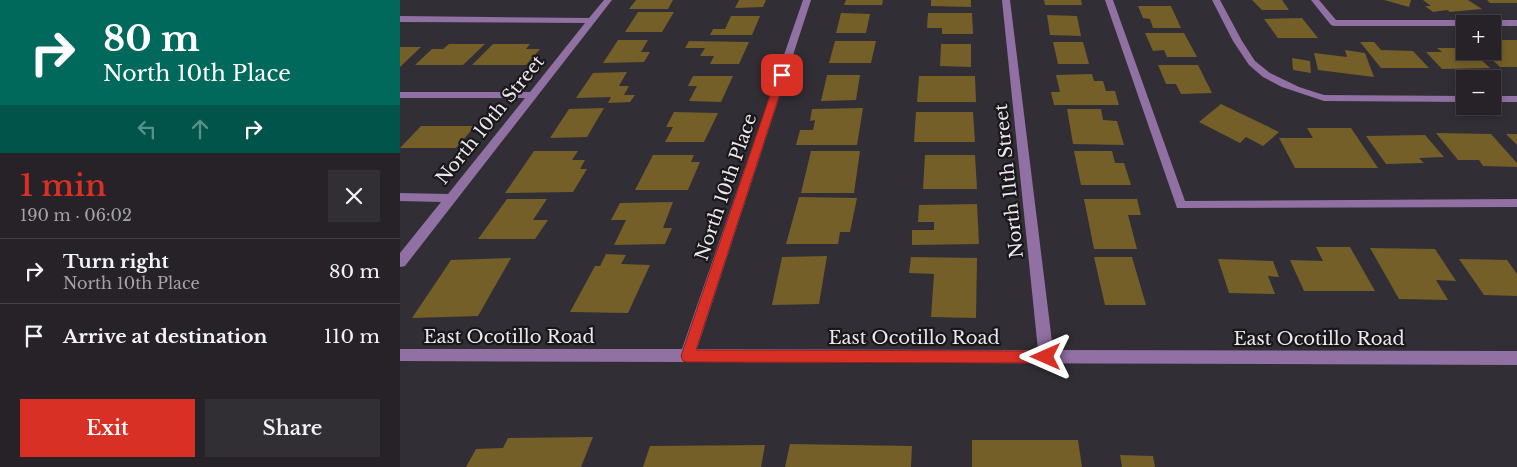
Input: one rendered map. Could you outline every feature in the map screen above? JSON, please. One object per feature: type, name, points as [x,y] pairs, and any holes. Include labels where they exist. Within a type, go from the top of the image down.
[{"type":"street","name":"North 10th Street","points":[[400,262],[608,0]]},
{"type":"street","name":"North 10th Place","points":[[687,356],[807,0]]},
{"type":"street","name":"North 11th Street","points":[[1006,0],[1046,357]]},
{"type":"street","points":[[1109,0],[1181,205],[1517,203]]},
{"type":"street","points":[[1216,0],[1252,64],[1263,74],[1302,92],[1324,98],[1456,99]]},
{"type":"street","points":[[1315,0],[1334,23],[1517,23]]},
{"type":"street","points":[[400,19],[592,21]]},
{"type":"street","points":[[400,94],[532,95]]},
{"type":"street","points":[[1501,99],[1517,99]]},
{"type":"street","points":[[400,197],[451,198]]},
{"type":"street","name":"East Ocotillo Road","points":[[400,355],[1517,358]]},
{"type":"building","points":[[636,0],[673,0],[668,9],[629,9]]},
{"type":"building","points":[[739,0],[766,0],[763,7],[735,8]]},
{"type":"building","points":[[846,0],[883,0],[882,5],[844,5]]},
{"type":"building","points":[[931,0],[971,0],[971,7],[931,6]]},
{"type":"building","points":[[1044,0],[1081,0],[1082,5],[1045,5]]},
{"type":"building","points":[[1252,0],[1282,0],[1289,10],[1262,10]]},
{"type":"building","points":[[1384,0],[1411,0],[1409,7]]},
{"type":"building","points":[[1423,0],[1468,0],[1482,9],[1433,12],[1425,6],[1431,6]]},
{"type":"building","points":[[1487,0],[1517,0],[1517,3],[1490,3]]},
{"type":"building","points":[[1138,6],[1171,6],[1181,28],[1153,28],[1150,19],[1143,18]]},
{"type":"building","points":[[638,12],[674,12],[662,32],[625,32]]},
{"type":"building","points":[[841,13],[870,14],[866,33],[836,33]]},
{"type":"building","points":[[928,13],[972,13],[973,34],[942,34],[942,28],[927,28]]},
{"type":"building","points":[[1047,15],[1077,16],[1081,36],[1050,35]]},
{"type":"building","points":[[731,16],[760,16],[752,35],[710,35],[713,29],[725,29]]},
{"type":"building","points":[[1302,18],[1318,38],[1278,38],[1264,19]]},
{"type":"building","points":[[1145,33],[1184,33],[1197,57],[1167,57],[1164,50],[1153,51]]},
{"type":"building","points":[[618,40],[648,40],[641,52],[650,52],[644,62],[603,63]]},
{"type":"building","points":[[1501,40],[1517,40],[1517,67],[1500,67],[1493,60],[1501,60]]},
{"type":"building","points":[[689,41],[749,42],[739,64],[710,64],[714,56],[700,56],[705,48],[685,48]]},
{"type":"building","points":[[835,41],[876,41],[871,63],[829,63]]},
{"type":"building","points":[[1053,42],[1083,42],[1089,64],[1058,64]]},
{"type":"building","points":[[1360,42],[1374,42],[1381,50],[1413,51],[1429,68],[1381,68]]},
{"type":"building","points":[[449,44],[485,44],[463,65],[415,65],[432,49],[443,49]]},
{"type":"building","points":[[493,44],[530,44],[526,49],[540,49],[526,65],[472,65]]},
{"type":"building","points":[[941,44],[971,44],[971,67],[940,66]]},
{"type":"building","points":[[400,47],[421,47],[400,67]]},
{"type":"building","points":[[1437,48],[1456,48],[1456,60],[1482,60],[1490,68],[1442,69],[1426,52],[1442,52]]},
{"type":"building","points":[[1345,50],[1365,53],[1374,77],[1318,70],[1314,53],[1347,57]]},
{"type":"building","points":[[1292,58],[1310,61],[1311,73],[1293,70]]},
{"type":"building","points":[[1158,65],[1198,65],[1212,93],[1181,94],[1176,84],[1166,84]]},
{"type":"building","points":[[627,72],[619,86],[629,86],[624,95],[635,95],[630,102],[608,103],[611,97],[576,98],[593,73]]},
{"type":"building","points":[[1092,74],[1094,81],[1103,81],[1106,91],[1115,91],[1119,105],[1054,105],[1051,92],[1060,92],[1056,75]]},
{"type":"building","points":[[827,75],[860,75],[856,100],[821,101]]},
{"type":"building","points":[[693,76],[733,76],[721,102],[689,101],[697,86],[688,86]]},
{"type":"building","points":[[919,76],[975,76],[976,102],[917,102]]},
{"type":"building","points":[[1221,104],[1279,132],[1263,146],[1246,137],[1240,143],[1199,122]]},
{"type":"building","points":[[604,108],[587,137],[550,138],[569,109]]},
{"type":"building","points":[[863,108],[857,145],[796,145],[800,130],[813,130],[815,120],[810,121],[812,109]]},
{"type":"building","points":[[1067,109],[1101,109],[1103,120],[1117,121],[1124,145],[1073,144]]},
{"type":"building","points":[[674,112],[718,113],[704,142],[665,142],[673,127],[666,127]]},
{"type":"building","points":[[916,112],[973,112],[975,142],[914,142]]},
{"type":"building","points":[[421,126],[475,126],[456,148],[400,148]]},
{"type":"building","points":[[1307,128],[1351,128],[1378,168],[1295,168],[1279,138],[1313,138]]},
{"type":"building","points":[[1436,133],[1491,134],[1517,163],[1517,167],[1483,166],[1479,160],[1458,160]]},
{"type":"building","points":[[1506,134],[1517,134],[1517,145]]},
{"type":"building","points":[[1425,135],[1444,157],[1419,158],[1424,163],[1386,164],[1366,136]]},
{"type":"building","points":[[534,151],[578,151],[572,160],[585,160],[580,169],[587,169],[573,192],[505,193]]},
{"type":"building","points":[[811,151],[860,151],[854,193],[801,193]]},
{"type":"building","points":[[1074,151],[1112,151],[1115,163],[1124,163],[1131,185],[1081,185]]},
{"type":"building","points":[[653,155],[694,155],[691,162],[700,162],[688,190],[635,190]]},
{"type":"building","points":[[925,155],[975,155],[977,189],[923,189]]},
{"type":"building","points":[[799,197],[857,198],[850,232],[840,232],[838,244],[786,244]]},
{"type":"building","points":[[507,199],[547,199],[533,220],[548,220],[535,239],[478,239]]},
{"type":"building","points":[[1084,199],[1137,199],[1141,215],[1128,215],[1137,249],[1094,249]]},
{"type":"building","points":[[673,202],[663,228],[672,228],[665,244],[614,245],[626,220],[611,220],[620,203]]},
{"type":"building","points":[[977,204],[979,244],[912,245],[912,230],[934,230],[934,222],[918,222],[919,205]]},
{"type":"building","points":[[1316,247],[1350,247],[1375,291],[1304,291],[1290,260],[1323,261]]},
{"type":"building","points":[[1370,248],[1435,249],[1456,281],[1436,280],[1448,300],[1399,299]]},
{"type":"building","points":[[606,254],[626,255],[621,264],[650,265],[628,313],[570,312],[595,266],[600,266]]},
{"type":"building","points":[[827,256],[819,304],[772,305],[782,257]]},
{"type":"building","points":[[911,257],[977,258],[976,318],[931,317],[934,274],[909,273]]},
{"type":"building","points":[[1094,257],[1132,257],[1146,305],[1105,305]]},
{"type":"building","points":[[511,258],[478,316],[412,318],[451,260]]},
{"type":"building","points":[[1218,259],[1273,261],[1279,277],[1268,276],[1275,294],[1229,293]]},
{"type":"building","points":[[1459,259],[1507,260],[1517,274],[1517,296],[1484,295]]},
{"type":"building","points":[[593,437],[581,467],[466,467],[476,449],[503,448],[508,438]]},
{"type":"building","points":[[972,440],[1078,440],[1082,467],[972,467]]},
{"type":"building","points":[[790,444],[912,446],[911,467],[785,467]]},
{"type":"building","points":[[765,445],[761,467],[643,467],[650,446]]},
{"type":"building","points":[[1120,455],[1153,456],[1155,467],[1122,467]]},
{"type":"route","points":[[782,75],[687,356],[1046,357]]}]
